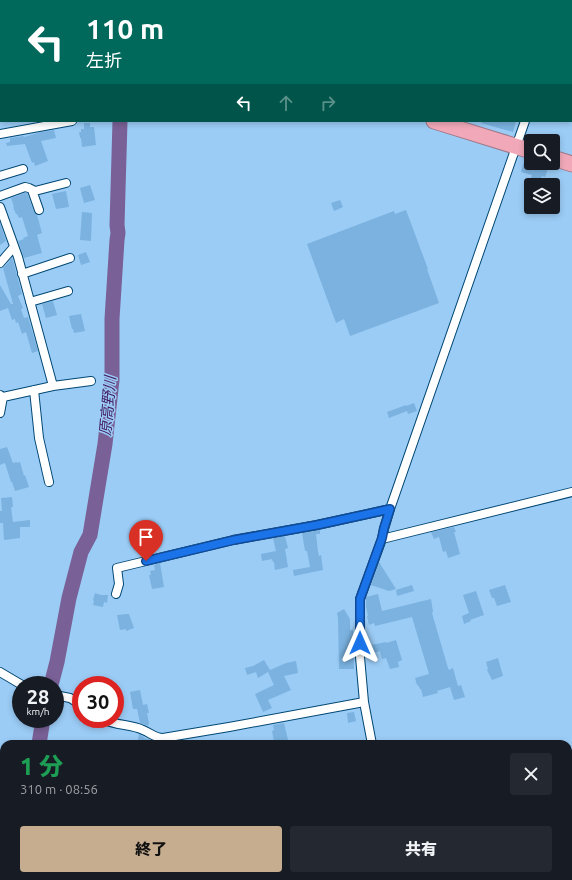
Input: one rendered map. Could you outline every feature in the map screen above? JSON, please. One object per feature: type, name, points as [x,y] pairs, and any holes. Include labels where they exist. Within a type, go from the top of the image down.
[{"type":"highway","points":[[437,122],[524,149]]},
{"type":"highway","points":[[560,160],[572,164]]},
{"type":"street","points":[[0,134],[66,122]]},
{"type":"street","points":[[371,740],[364,702],[360,657],[360,599],[525,122]]},
{"type":"street","points":[[0,176],[23,169]]},
{"type":"street","points":[[0,196],[25,187],[35,191],[66,182]]},
{"type":"street","points":[[32,190],[38,210]]},
{"type":"street","points":[[0,207],[22,274],[53,386]]},
{"type":"street","points":[[0,263],[14,247]]},
{"type":"street","points":[[22,274],[70,258]]},
{"type":"street","points":[[30,302],[68,291]]},
{"type":"street","points":[[0,413],[2,396],[53,386],[91,381]]},
{"type":"street","points":[[34,390],[39,438],[50,482]]},
{"type":"street","points":[[382,538],[572,492]]},
{"type":"street","points":[[116,594],[119,584],[117,568],[234,540],[317,525],[390,509]]},
{"type":"street","points":[[0,672],[12,679]]},
{"type":"street","points":[[124,725],[142,729],[157,738],[163,738],[364,702]]},
{"type":"building","points":[[482,122],[516,122],[513,132]]},
{"type":"building","points":[[84,123],[90,123],[90,127],[94,127],[96,145],[82,147],[79,132],[81,132],[81,129],[84,129]]},
{"type":"building","points":[[54,130],[56,138],[41,141],[48,161],[35,166],[34,162],[32,163],[25,144],[7,146],[6,143],[10,142],[10,138],[24,137]]},
{"type":"building","points":[[524,162],[524,170],[548,170],[545,177],[542,176],[541,178],[531,178],[532,175],[521,172]]},
{"type":"building","points":[[90,185],[95,200],[84,203],[80,188]]},
{"type":"building","points":[[66,191],[69,207],[56,209],[52,194]]},
{"type":"building","points":[[27,193],[34,212],[37,215],[42,233],[37,235],[42,253],[24,258],[18,241],[28,236],[22,217],[19,218],[16,214],[11,198]]},
{"type":"building","points":[[340,200],[343,207],[334,211],[331,203]]},
{"type":"building","points":[[406,210],[439,303],[350,336],[344,319],[336,323],[307,244],[394,211],[395,214]]},
{"type":"building","points":[[82,212],[92,213],[91,241],[80,240]]},
{"type":"building","points":[[0,223],[6,241],[0,245]]},
{"type":"building","points":[[86,252],[90,262],[81,265],[78,255]]},
{"type":"building","points":[[12,257],[22,294],[18,296],[23,308],[21,309],[24,318],[28,317],[38,351],[32,353],[26,332],[22,334],[18,322],[16,323],[15,319],[12,320],[8,308],[0,311],[0,285],[11,304],[13,304],[3,268]]},
{"type":"building","points":[[53,301],[57,315],[46,318],[42,304]]},
{"type":"building","points":[[81,314],[85,331],[74,333],[69,316]]},
{"type":"building","points":[[414,403],[417,411],[408,414],[407,411],[389,418],[387,412]]},
{"type":"building","points":[[7,447],[13,463],[20,462],[29,487],[15,491],[5,463],[0,465],[0,449]]},
{"type":"building","points":[[12,497],[13,507],[11,507],[13,522],[30,520],[30,527],[20,527],[20,538],[4,540],[3,523],[0,523],[0,511],[2,511],[1,498]]},
{"type":"building","points":[[454,527],[460,554],[448,558],[446,551],[443,552],[439,537],[434,539],[431,532]]},
{"type":"building","points":[[320,530],[320,534],[316,534],[318,552],[319,556],[321,555],[323,570],[294,576],[293,570],[310,567],[307,551],[305,551],[302,533]]},
{"type":"building","points":[[285,536],[288,548],[285,549],[288,567],[275,570],[272,559],[262,561],[261,554],[276,551],[273,538]]},
{"type":"building","points":[[379,562],[396,589],[389,591],[371,585]]},
{"type":"building","points":[[160,563],[164,587],[152,589],[149,575],[151,575],[150,571],[155,570],[154,565]]},
{"type":"building","points":[[412,585],[414,591],[397,596],[396,590]]},
{"type":"building","points":[[505,585],[511,602],[497,606],[489,590]]},
{"type":"building","points":[[476,591],[484,615],[464,624],[462,616],[469,613],[463,595]]},
{"type":"building","points":[[95,593],[108,595],[107,603],[104,602],[103,607],[93,605]]},
{"type":"building","points":[[378,594],[382,611],[431,599],[432,613],[448,668],[449,670],[453,668],[458,686],[461,685],[465,697],[454,700],[450,687],[437,691],[438,693],[423,697],[421,689],[417,685],[415,678],[429,674],[412,617],[375,626],[374,623],[369,625],[366,597]]},
{"type":"building","points":[[344,609],[350,619],[350,630],[353,630],[354,669],[339,669],[337,613]]},
{"type":"building","points":[[129,614],[134,628],[126,631],[126,629],[120,630],[117,615]]},
{"type":"building","points":[[396,640],[402,660],[398,662],[399,667],[390,669],[386,658],[382,659],[380,651],[374,653],[371,645]]},
{"type":"building","points":[[498,658],[503,676],[492,680],[487,670],[486,662]]},
{"type":"building","points":[[264,660],[270,670],[286,663],[296,661],[298,673],[284,676],[291,690],[268,700],[272,708],[263,712],[255,694],[274,685],[268,672],[258,678],[256,672],[247,675],[245,668],[253,666]]},
{"type":"building","points":[[140,690],[143,705],[147,704],[149,713],[147,713],[149,723],[148,726],[140,723],[137,709],[133,709],[130,692]]},
{"type":"building","points":[[354,712],[356,721],[348,723],[347,713]]},
{"type":"building","points":[[284,723],[288,740],[274,740],[272,731],[274,730],[273,725]]},
{"type":"building","points":[[139,734],[144,738],[150,740],[138,740]]},
{"type":"waterway","name":"原高野川","points":[[53,676],[69,598],[81,552],[90,535],[105,444],[112,380],[112,319],[118,233],[120,122]]},
{"type":"waterway","name":"原高野川","points":[[40,740],[42,728]]},
{"type":"route","points":[[146,561],[234,540],[317,525],[390,509],[382,538],[360,599],[360,643]]}]
